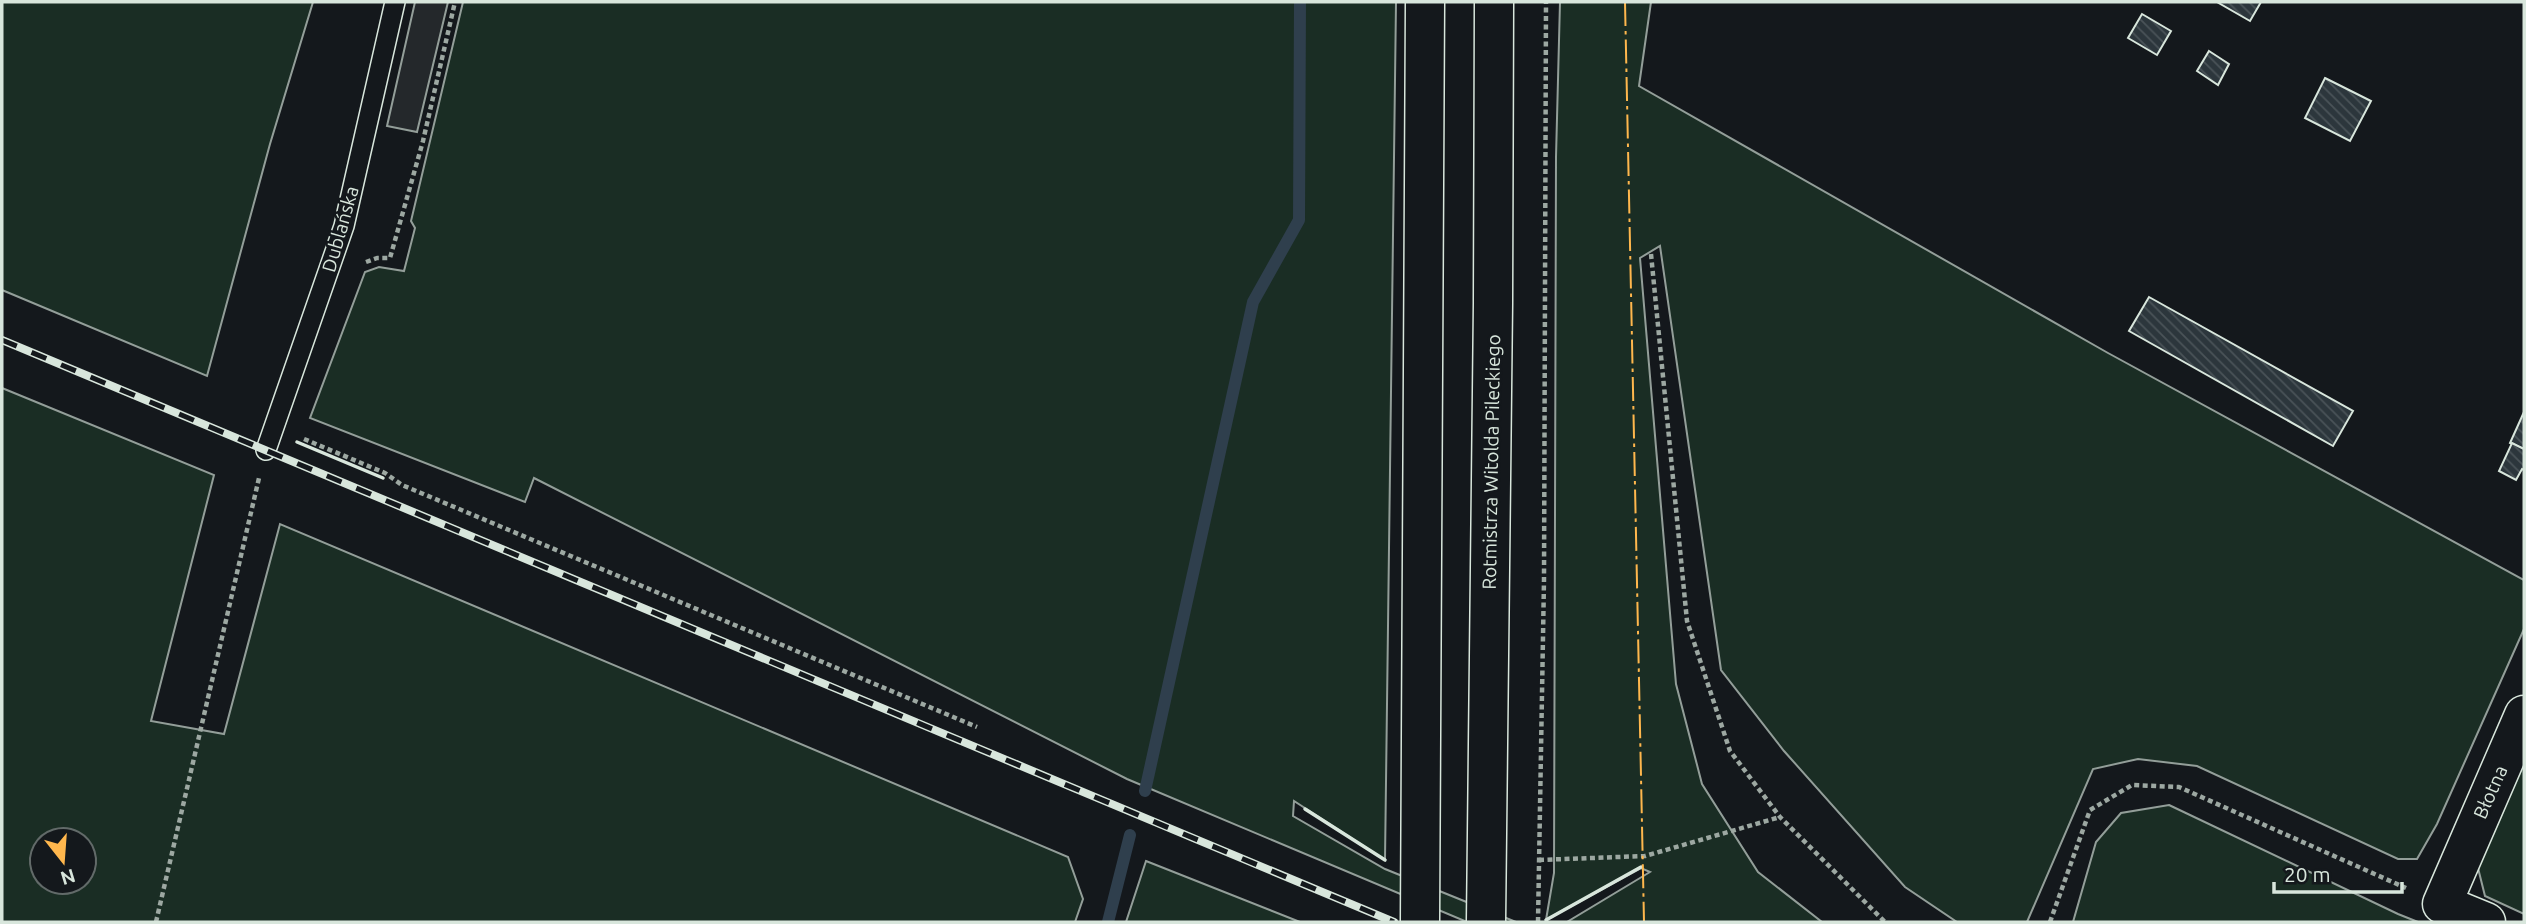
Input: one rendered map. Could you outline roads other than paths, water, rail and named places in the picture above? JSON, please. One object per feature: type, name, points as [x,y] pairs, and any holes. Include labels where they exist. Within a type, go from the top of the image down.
[{"type":"main road","points":[[1420,922],[1425,2]]},
{"type":"main road","name":"Rotmistrza Witolda Pileckiego","points":[[1486,910],[1494,2]]},
{"type":"main road","name":"Błotna","points":[[2486,922],[2442,904],[2524,715]]},
{"type":"lane","name":"Dublańska","points":[[266,450],[344,226],[395,2]]},
{"type":"waterway","points":[[1145,791],[1253,302],[1299,220],[1300,2]]},
{"type":"waterway","points":[[1108,922],[1130,835]]},
{"type":"railway","points":[[2,340],[1394,922]]}]
